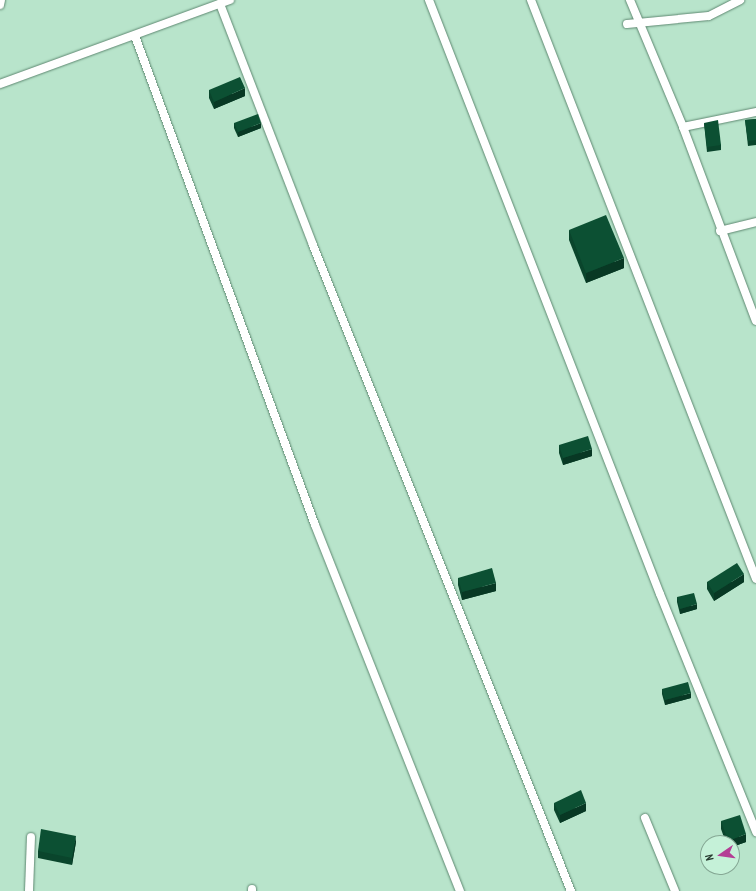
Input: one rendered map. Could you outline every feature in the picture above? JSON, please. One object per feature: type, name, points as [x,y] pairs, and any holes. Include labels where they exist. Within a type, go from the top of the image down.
[{"type":"street","points":[[0,5],[1,0]]},
{"type":"street","points":[[0,80],[0,84],[230,0]]},
{"type":"street","points":[[429,0],[660,594],[756,832]]},
{"type":"street","points":[[531,0],[756,579]]},
{"type":"street","points":[[630,0],[683,127],[720,231],[756,321]]},
{"type":"street","points":[[627,24],[709,16],[740,0]]},
{"type":"street","points":[[220,4],[310,238],[571,891]]},
{"type":"street","points":[[134,36],[315,525],[460,891]]},
{"type":"street","points":[[683,127],[756,112]]},
{"type":"street","points":[[720,231],[756,222]]},
{"type":"street","points":[[645,818],[675,891]]},
{"type":"street","points":[[29,891],[31,837]]},
{"type":"building","points":[[240,77],[245,88],[214,102],[209,90]]},
{"type":"building","points":[[258,114],[261,123],[238,132],[234,123]]},
{"type":"building","points":[[756,119],[756,140],[748,141],[745,120]]},
{"type":"building","points":[[718,120],[721,145],[707,147],[704,123]]},
{"type":"building","points":[[606,215],[624,258],[586,273],[569,230]]},
{"type":"building","points":[[588,436],[592,449],[563,458],[559,445]]},
{"type":"building","points":[[737,563],[744,574],[714,593],[707,582]]},
{"type":"building","points":[[492,568],[496,583],[462,592],[458,578]]},
{"type":"building","points":[[694,593],[697,604],[680,609],[677,597]]},
{"type":"building","points":[[688,682],[691,693],[665,700],[662,689]]},
{"type":"building","points":[[581,790],[586,803],[560,815],[554,803]]},
{"type":"building","points":[[740,815],[746,834],[740,836],[740,835],[726,835],[721,821]]},
{"type":"building","points":[[41,829],[76,836],[72,858],[38,851]]}]
